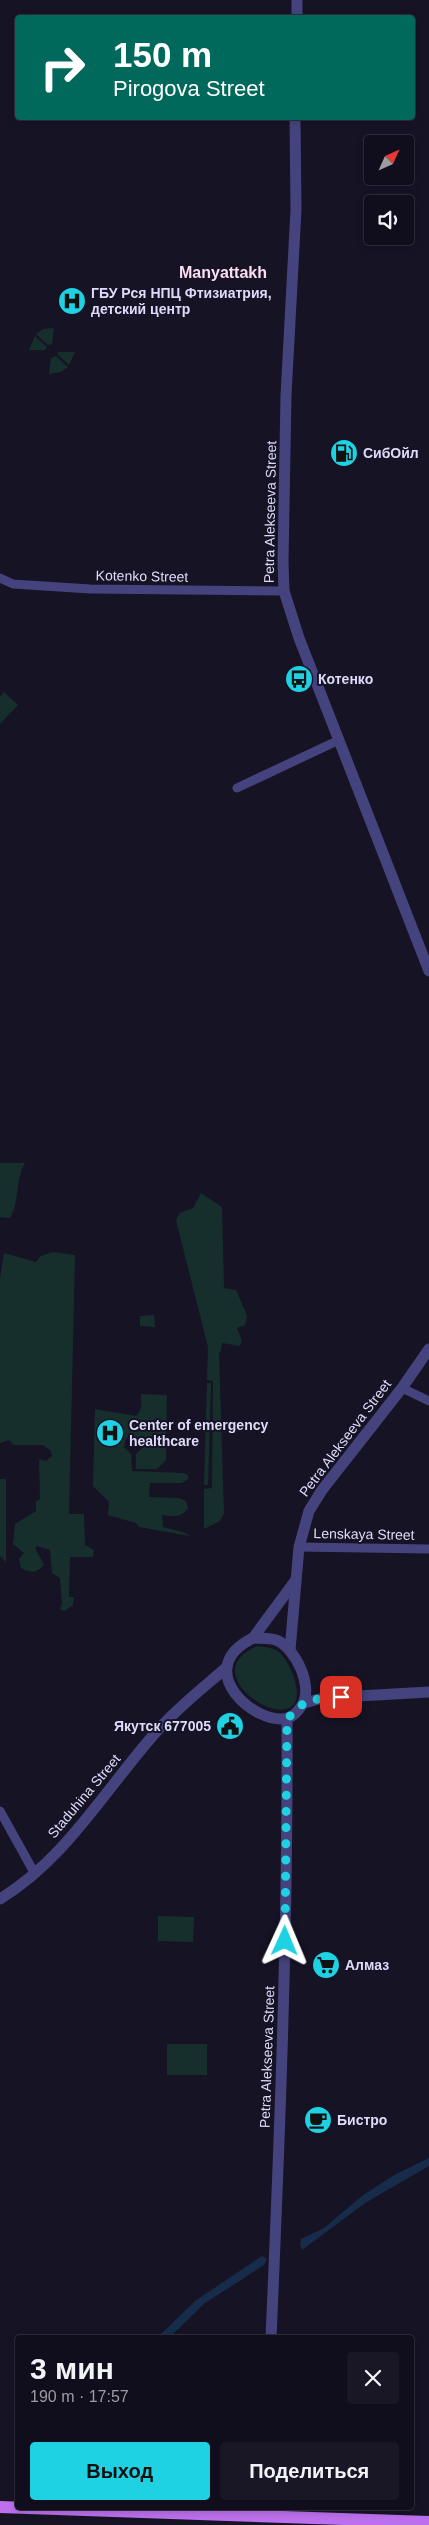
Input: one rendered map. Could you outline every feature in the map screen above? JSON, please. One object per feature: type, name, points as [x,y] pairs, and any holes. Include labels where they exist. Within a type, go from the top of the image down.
[{"type":"main road","points":[[0,2507],[15,2507]]},
{"type":"main road","points":[[158,2510],[264,2512],[429,2522]]},
{"type":"street","points":[[297,15],[298,0]]},
{"type":"street","name":"Petra Alekseeva Street","points":[[295,120],[296,210],[286,396],[284,591],[299,638],[429,971]]},
{"type":"street","name":"Kotenko Street","points":[[0,578],[13,584],[90,589],[284,591]]},
{"type":"street","points":[[237,788],[339,740]]},
{"type":"street","name":"Petra Alekseeva Street","points":[[290,1650],[299,1547],[309,1511],[322,1490],[402,1388],[429,1349]]},
{"type":"street","points":[[402,1388],[429,1401]]},
{"type":"street","name":"Lenskaya Street","points":[[299,1547],[429,1549]]},
{"type":"street","name":"Petra Alekseeva Street","points":[[253,1638],[295,1581]]},
{"type":"street","points":[[306,1684],[304,1703],[296,1713],[287,1718],[270,1717],[242,1701],[232,1690],[227,1680],[226,1667],[232,1654],[253,1638],[276,1640],[290,1650],[306,1684],[323,1698]]},
{"type":"street","name":"Staduhina Street","points":[[0,1899],[35,1874],[85,1821],[156,1732],[179,1707],[226,1667]]},
{"type":"street","points":[[206,1684],[218,1683],[232,1690]]},
{"type":"street","points":[[304,1703],[323,1698],[429,1692]]},
{"type":"street","name":"Petra Alekseeva Street","points":[[271,2335],[288,1854],[287,1718]]},
{"type":"street","points":[[0,1811],[35,1874]]},
{"type":"green space","points":[[54,328],[52,344],[48,345],[36,334],[43,329]]},
{"type":"green space","points":[[35,336],[47,347],[45,350],[29,350]]},
{"type":"green space","points":[[58,352],[75,352],[69,365],[57,354]]},
{"type":"green space","points":[[56,356],[68,367],[61,372],[49,374],[51,358]]},
{"type":"green space","points":[[4,692],[18,705],[0,724],[0,697]]},
{"type":"green space","points":[[0,1163],[25,1163],[10,1218],[0,1217]]},
{"type":"green space","points":[[201,1193],[222,1207],[224,1288],[236,1290],[247,1316],[245,1325],[237,1328],[242,1341],[240,1346],[222,1343],[221,1351],[219,1352],[224,1514],[220,1521],[204,1529],[204,1489],[212,1488],[213,1381],[207,1380],[208,1347],[176,1220],[180,1213],[193,1208]]},
{"type":"green space","points":[[53,1252],[75,1255],[69,1514],[84,1514],[85,1545],[94,1550],[93,1557],[70,1557],[69,1597],[74,1597],[73,1605],[64,1611],[60,1609],[62,1604],[60,1578],[52,1573],[50,1550],[37,1546],[35,1548],[44,1565],[38,1570],[30,1572],[21,1568],[19,1559],[24,1553],[13,1544],[15,1524],[36,1511],[36,1502],[40,1499],[39,1459],[46,1461],[52,1456],[51,1451],[43,1445],[14,1445],[9,1440],[0,1443],[0,1278],[4,1253],[36,1262],[41,1256]]},
{"type":"green space","points":[[154,1315],[155,1327],[140,1326],[140,1316]]},
{"type":"green space","points":[[207,1383],[211,1383],[208,1485],[204,1485]]},
{"type":"green space","points":[[141,1394],[167,1395],[166,1460],[157,1469],[136,1469],[136,1454],[142,1448],[139,1438],[126,1438],[124,1447],[131,1454],[132,1471],[184,1473],[188,1475],[188,1479],[182,1483],[150,1483],[149,1497],[179,1498],[186,1501],[188,1508],[182,1514],[176,1516],[162,1515],[163,1527],[183,1532],[190,1536],[139,1527],[136,1523],[108,1515],[109,1502],[93,1486],[95,1409],[136,1416],[141,1409]]},
{"type":"green space","points":[[0,1479],[6,1479],[6,1562],[0,1556]]},
{"type":"green space","points":[[257,1646],[271,1648],[279,1652],[291,1669],[296,1684],[296,1699],[294,1704],[285,1709],[273,1708],[259,1703],[238,1682],[235,1669],[241,1657]]},
{"type":"green space","points":[[158,1916],[194,1917],[193,1942],[158,1941]]},
{"type":"green space","points":[[167,2044],[207,2044],[207,2075],[167,2075]]},
{"type":"water","points":[[429,2158],[429,2166],[365,2203],[302,2250],[301,2239],[324,2228],[362,2196],[394,2175]]},
{"type":"water","points":[[262,2256],[267,2259],[264,2265],[205,2303],[172,2335],[160,2335],[195,2301]]},
{"type":"place","name":"ГБУ Рся НПЦ Фтизиатрия, детский центр","points":[[72,301]]},
{"type":"place","name":"СибОйл","points":[[344,453]]},
{"type":"place","name":"Котенко","points":[[299,679]]},
{"type":"place","name":"Center of emergency healthcare","points":[[110,1433]]},
{"type":"place","name":"Якутск 677005","points":[[230,1726]]},
{"type":"place","name":"Алмаз","points":[[326,1965]]},
{"type":"place","name":"Бистро","points":[[318,2120]]},
{"type":"district","name":"Manyattakh","points":[[223,272]]},
{"type":"route","points":[[285,1941],[288,1854],[287,1718],[296,1713],[304,1703],[323,1698],[341,1697]]}]
